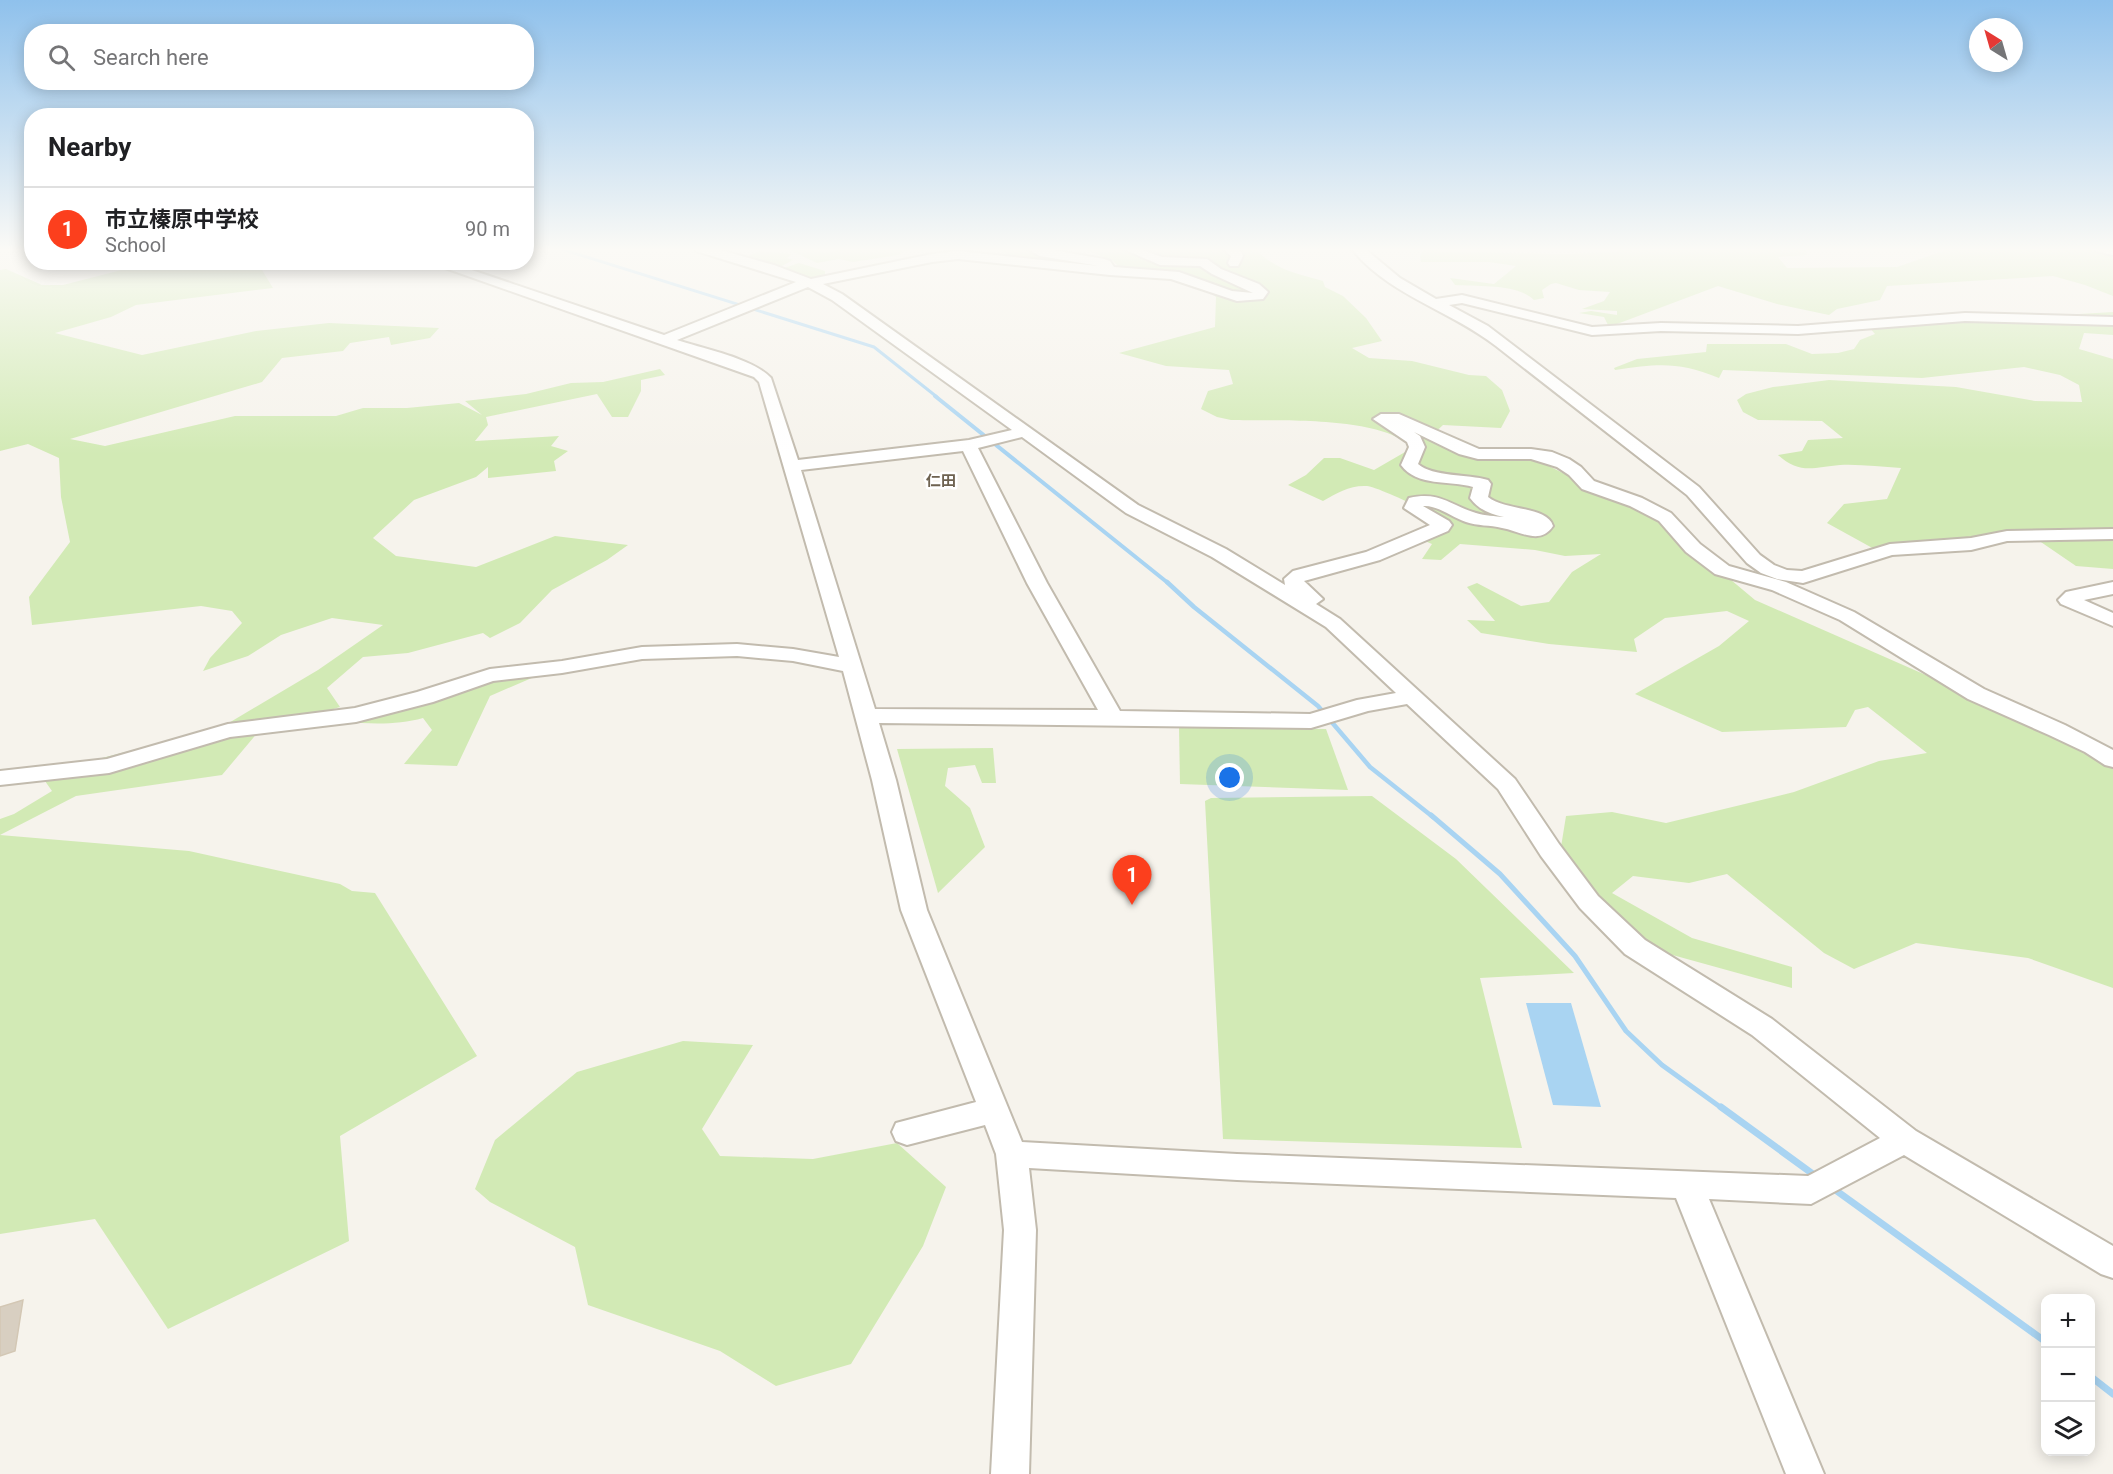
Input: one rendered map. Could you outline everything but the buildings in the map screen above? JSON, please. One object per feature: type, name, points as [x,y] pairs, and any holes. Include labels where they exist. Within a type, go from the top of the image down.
[{"type":"street","points":[[592,317],[759,374],[766,381],[884,780],[914,910],[1011,1154],[1020,1230],[1010,1474]]},
{"type":"street","points":[[662,341],[724,317]]},
{"type":"street","points":[[864,317],[932,363],[1132,509],[1262,578],[1333,623],[1507,784],[1550,850],[1589,902],[1635,947],[1762,1027],[1905,1140],[2113,1263]]},
{"type":"street","points":[[1464,317],[1502,343],[1699,495],[1767,570],[1976,694],[2075,738],[2113,760]]},
{"type":"street","points":[[1537,317],[1592,330],[1661,327],[1798,330],[1965,317],[2113,321]]},
{"type":"street","points":[[1333,623],[1336,616],[1294,584],[1294,579],[1300,575],[1373,556],[1442,527],[1443,525],[1413,508],[1415,502],[1425,500],[1437,502],[1472,519],[1508,523],[1526,530],[1537,531],[1544,526],[1543,522],[1537,518],[1493,508],[1483,503],[1479,498],[1482,484],[1473,480],[1435,477],[1413,470],[1409,465],[1417,447],[1414,439],[1382,422],[1381,419],[1386,418],[1399,419],[1465,450],[1493,455],[1546,456],[1575,471],[1587,485],[1636,502],[1665,516],[1693,548],[1722,570],[1794,585]]},
{"type":"street","points":[[793,466],[969,445],[1024,432]]},
{"type":"street","points":[[969,445],[981,473],[1066,637],[1113,717]]},
{"type":"street","points":[[1794,585],[1803,577],[1890,550],[1971,543],[2007,536],[2113,534]]},
{"type":"street","points":[[2113,588],[2073,596],[2068,600],[2113,620]]},
{"type":"street","points":[[0,778],[110,766],[228,731],[356,715],[425,697],[490,675],[562,667],[642,653],[736,650],[793,655],[852,666]]},
{"type":"street","points":[[866,716],[1311,721],[1365,705],[1414,696]]},
{"type":"street","points":[[907,1132],[994,1110]]},
{"type":"street","points":[[1011,1154],[1185,1164],[1811,1190],[1905,1140]]},
{"type":"street","points":[[1687,1186],[1805,1474]]},
{"type":"green space","points":[[0,317],[111,317],[55,333],[142,355],[256,331],[329,323],[439,328],[430,338],[391,345],[389,337],[350,343],[343,351],[282,358],[262,382],[70,439],[105,446],[235,416],[336,416],[363,408],[407,408],[459,403],[482,415],[465,401],[526,394],[571,383],[603,382],[660,369],[665,375],[641,380],[641,391],[628,417],[612,417],[597,394],[486,417],[488,425],[475,441],[559,436],[551,446],[568,451],[554,461],[556,471],[488,478],[488,467],[476,477],[414,500],[373,538],[396,556],[476,567],[555,536],[628,545],[607,560],[552,590],[520,623],[490,638],[483,633],[408,653],[363,657],[327,688],[340,707],[259,731],[222,775],[76,796],[0,835],[0,819],[14,814],[52,791],[40,774],[222,727],[318,670],[383,625],[332,618],[281,635],[248,656],[203,671],[210,658],[242,623],[232,611],[201,606],[32,625],[29,597],[70,542],[61,497],[59,458],[28,444],[0,451]]},
{"type":"green space","points":[[1215,317],[1365,317],[1382,341],[1352,348],[1369,358],[1412,361],[1469,375],[1486,376],[1502,390],[1510,411],[1501,428],[1443,425],[1428,439],[1459,455],[1537,460],[1664,524],[1755,600],[1994,705],[2113,762],[2113,988],[2028,958],[1916,943],[1854,969],[1824,953],[1727,874],[1689,883],[1633,876],[1612,893],[1692,938],[1792,967],[1792,988],[1640,946],[1602,902],[1561,847],[1566,816],[1612,812],[1666,823],[1794,792],[1879,761],[1927,753],[1868,707],[1855,710],[1846,727],[1722,732],[1635,694],[1719,646],[1749,621],[1727,611],[1665,618],[1634,639],[1637,652],[1549,644],[1481,633],[1467,620],[1495,621],[1467,587],[1477,583],[1521,606],[1549,602],[1572,572],[1601,554],[1565,556],[1535,550],[1460,544],[1441,560],[1422,559],[1432,544],[1420,539],[1453,527],[1425,510],[1367,486],[1349,488],[1323,501],[1288,485],[1306,475],[1324,458],[1340,458],[1374,470],[1412,448],[1398,437],[1378,430],[1327,422],[1231,420],[1217,417],[1201,409],[1208,391],[1233,384],[1229,370],[1166,366],[1119,353],[1215,327]]},
{"type":"green space","points":[[1603,317],[1636,317],[1609,327]]},
{"type":"green space","points":[[2029,317],[2113,317],[2113,335],[2084,333],[2079,349],[2113,359],[2113,569],[2076,566],[2035,538],[1921,540],[1876,550],[1827,523],[1844,504],[1887,499],[1901,468],[1848,465],[1808,468],[1793,465],[1778,455],[1802,451],[1808,440],[1843,438],[1822,421],[1758,420],[1743,412],[1737,400],[1746,394],[1773,387],[1829,380],[1956,387],[2035,401],[2082,402],[2079,385],[2060,375],[2024,367],[1922,378],[1723,370],[1719,378],[1679,366],[1656,365],[1615,370],[1614,368],[1637,359],[1706,352],[1707,344],[1786,344],[1812,354],[1838,353],[1854,349],[1860,340],[1875,334],[1868,326]]},
{"type":"green space","points":[[541,674],[490,696],[457,766],[404,764],[432,730],[423,718],[395,723],[346,722],[503,676]]},
{"type":"green space","points":[[1179,727],[1326,729],[1348,790],[1180,784]]},
{"type":"green space","points":[[993,748],[996,783],[982,783],[975,765],[948,768],[945,786],[970,808],[985,847],[938,893],[897,749]]},
{"type":"green space","points":[[1372,796],[1456,859],[1574,973],[1480,978],[1522,1148],[1223,1139],[1205,801],[1211,798]]},
{"type":"green space","points":[[0,835],[189,851],[340,884],[352,891],[375,893],[477,1056],[340,1136],[349,1241],[168,1329],[95,1219],[0,1234]]},
{"type":"green space","points":[[683,1041],[753,1045],[702,1129],[720,1156],[813,1159],[897,1143],[946,1187],[923,1246],[851,1364],[776,1386],[720,1351],[588,1305],[575,1247],[490,1202],[475,1189],[495,1140],[577,1072]]},
{"type":"water","points":[[1526,1003],[1571,1003],[1601,1107],[1553,1105]]},
{"type":"waterway","points":[[778,317],[874,347],[937,397]]},
{"type":"waterway","points":[[935,396],[1168,583]]},
{"type":"waterway","points":[[1167,582],[1194,607],[1318,706],[1370,767],[1433,817]]},
{"type":"waterway","points":[[1431,815],[1500,874],[1575,956],[1626,1031],[1662,1065],[1723,1109]]},
{"type":"waterway","points":[[1721,1107],[1817,1177]]},
{"type":"waterway","points":[[1834,1189],[2041,1338]]},
{"type":"waterway","points":[[2095,1380],[2113,1394]]},
{"type":"place","name":"市立榛原中学校","points":[[1132,905]]},
{"type":"district","name":"仁田","points":[[941,481]]}]
